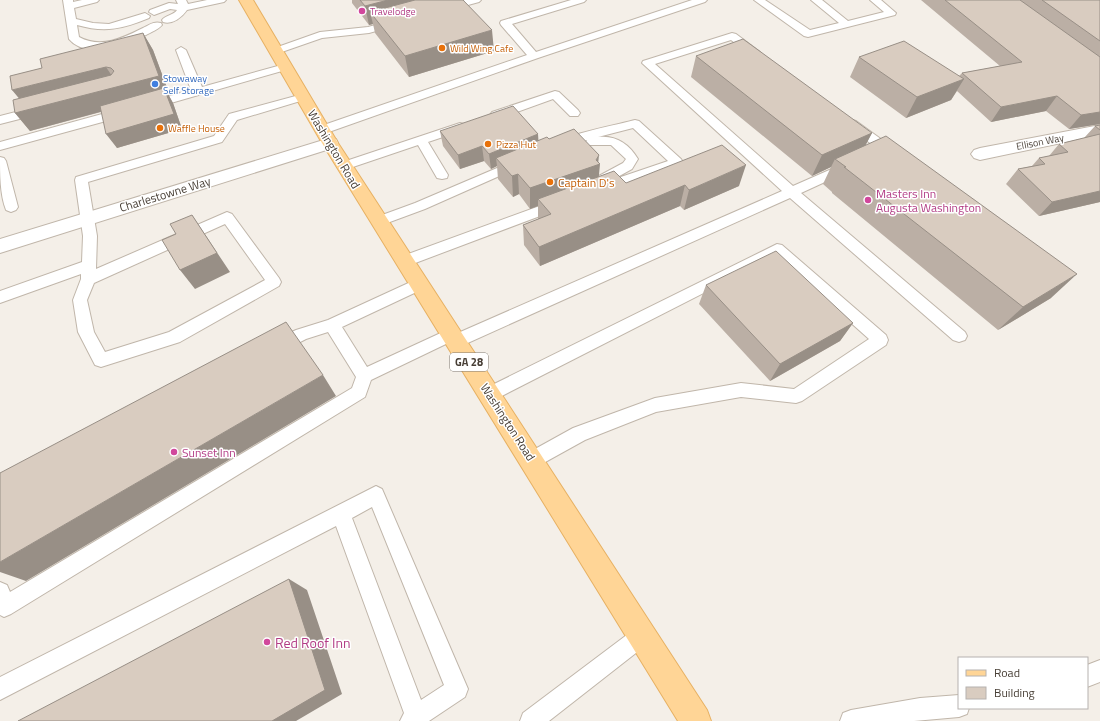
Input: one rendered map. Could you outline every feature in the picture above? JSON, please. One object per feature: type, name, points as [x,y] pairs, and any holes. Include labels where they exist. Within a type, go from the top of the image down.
[{"type":"main road","name":"Washington Road","points":[[246,0],[344,166],[643,635],[696,721]]},
{"type":"street","name":"Ellison Way","points":[[980,154],[1100,130]]},
{"type":"street","name":"Charlestowne Way","points":[[0,246],[326,136]]},
{"type":"lane","points":[[94,0],[69,3],[73,21],[74,39],[81,45],[99,47],[117,44],[179,15],[183,4]]},
{"type":"lane","points":[[73,21],[105,29],[127,24],[170,6],[221,0]]},
{"type":"lane","points":[[438,11],[476,0]]},
{"type":"lane","points":[[534,56],[505,23],[581,0]]},
{"type":"lane","points":[[326,136],[534,56],[702,0]]},
{"type":"lane","points":[[758,0],[808,34],[891,13],[875,0]]},
{"type":"lane","points":[[816,0],[846,24]]},
{"type":"lane","points":[[0,146],[198,92],[280,59],[320,35],[369,30],[407,19]]},
{"type":"lane","points":[[764,60],[732,36],[647,63],[791,192],[959,336]]},
{"type":"lane","points":[[181,50],[198,92]]},
{"type":"lane","points":[[488,117],[555,94],[574,113]]},
{"type":"lane","points":[[0,297],[88,273],[227,217],[274,282],[174,337],[101,360],[86,332],[80,300],[88,273],[90,236],[81,180],[218,140],[233,117],[303,97]]},
{"type":"lane","points":[[0,120],[52,106]]},
{"type":"lane","points":[[841,116],[899,158]]},
{"type":"lane","points":[[344,166],[473,122]]},
{"type":"lane","points":[[634,124],[676,162],[591,189],[628,166],[632,159],[622,145],[606,140],[551,152],[572,140],[634,124]]},
{"type":"lane","points":[[421,140],[442,175]]},
{"type":"lane","points":[[873,155],[886,149]]},
{"type":"lane","points":[[379,221],[420,206],[527,160]]},
{"type":"lane","points":[[0,161],[2,177],[11,208]]},
{"type":"lane","points":[[364,376],[791,192],[859,161]]},
{"type":"lane","points":[[405,261],[570,199]]},
{"type":"lane","points":[[490,394],[777,249],[880,340],[796,396],[741,390],[655,405],[579,434],[532,460]]},
{"type":"lane","points":[[266,352],[301,334],[332,324],[420,284]]},
{"type":"lane","points":[[0,592],[4,607],[359,392],[364,376],[332,324]]},
{"type":"lane","points":[[0,689],[376,495],[457,688],[415,719],[341,514]]},
{"type":"lane","points":[[531,721],[643,635]]},
{"type":"lane","points":[[1088,676],[1100,671]]},
{"type":"lane","points":[[851,721],[920,708],[958,706]]},
{"type":"building","points":[[360,0],[388,0],[365,6]]},
{"type":"building","points":[[415,0],[463,0],[492,30],[405,56],[370,12]]},
{"type":"building","points":[[945,0],[1020,0],[1100,57],[1100,112],[1081,115],[1057,96],[1001,107],[962,73],[1022,62]]},
{"type":"building","points":[[1042,0],[1100,0],[1100,41]]},
{"type":"building","points":[[143,33],[159,76],[15,113],[13,100],[111,75],[114,71],[111,68],[106,67],[12,90],[10,76],[42,68],[40,59]]},
{"type":"building","points":[[743,39],[872,133],[822,155],[696,56]]},
{"type":"building","points":[[904,41],[964,79],[917,97],[859,57]]},
{"type":"building","points":[[164,88],[174,114],[106,134],[100,106]]},
{"type":"building","points":[[513,106],[538,134],[489,154],[482,146],[458,155],[440,131]]},
{"type":"building","points":[[1100,125],[1100,130],[1095,126]]},
{"type":"building","points":[[574,129],[599,155],[596,160],[600,164],[530,188],[518,174],[512,176],[496,158],[547,137],[549,139]]},
{"type":"building","points":[[1100,134],[1100,191],[1052,202],[1018,169],[1045,164],[1039,158],[1068,152],[1059,144]]},
{"type":"building","points":[[886,136],[1077,274],[1023,307],[835,159]]},
{"type":"building","points":[[722,145],[746,165],[689,190],[685,185],[539,247],[523,225],[551,214],[538,199],[614,171],[626,183]]},
{"type":"building","points":[[192,215],[217,253],[180,270],[162,240],[176,234],[170,224]]},
{"type":"building","points":[[776,251],[853,323],[780,364],[706,285]]},
{"type":"building","points":[[286,322],[323,375],[0,562],[0,473]]},
{"type":"building","name":"Red Roof Inn","points":[[289,579],[325,690],[272,721],[18,721]]},
{"type":"place","name":"Travelodge","points":[[362,11]]},
{"type":"place","name":"Wild Wing Cafe","points":[[442,48]]},
{"type":"place","name":"Stowaway Self Storage","points":[[155,84]]},
{"type":"place","name":"Waffle House","points":[[160,128]]},
{"type":"place","name":"Pizza Hut","points":[[488,144]]},
{"type":"place","name":"Captain D's","points":[[550,182]]},
{"type":"place","name":"Masters Inn Augusta Washington","points":[[868,200]]},
{"type":"place","name":"Sunset Inn","points":[[174,452]]},
{"type":"place","name":"Red Roof Inn","points":[[267,642]]}]
